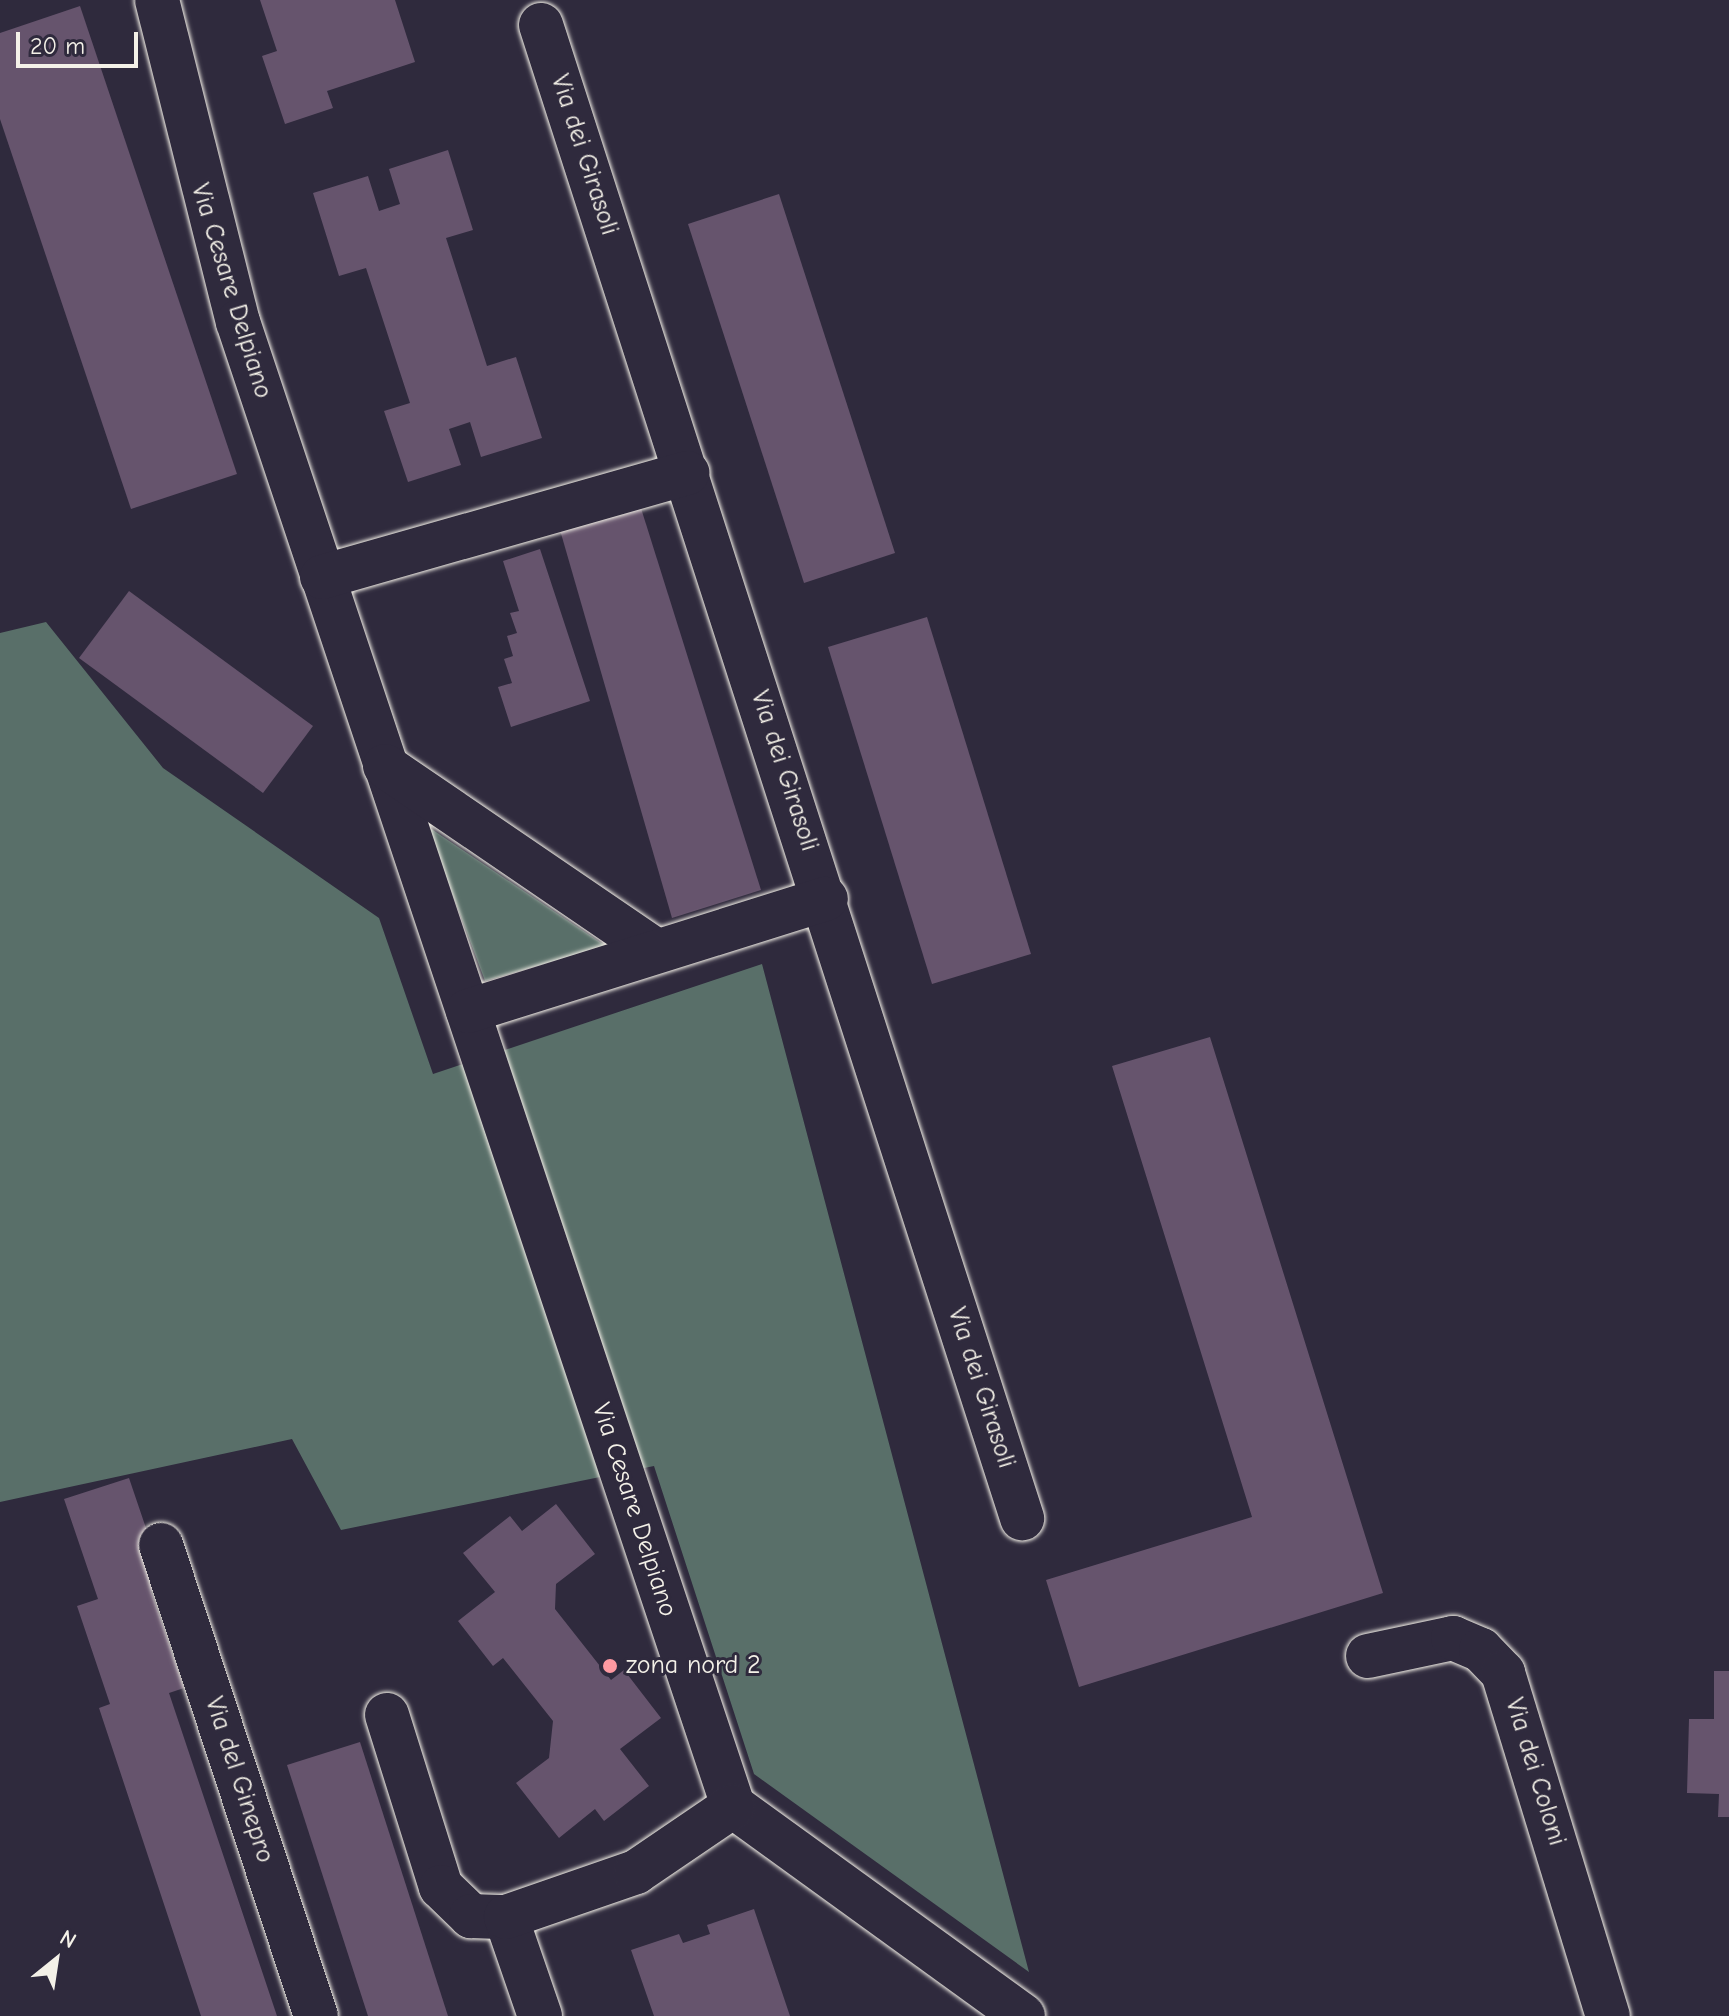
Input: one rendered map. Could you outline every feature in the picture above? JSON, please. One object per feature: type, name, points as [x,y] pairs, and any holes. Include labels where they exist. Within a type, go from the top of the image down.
[{"type":"street","name":"Via Cesare Delpiano","points":[[157,0],[207,220],[322,577],[733,1806]]},
{"type":"street","name":"Via dei Girasoli","points":[[541,25],[826,899],[1022,1518]]},
{"type":"street","points":[[322,577],[687,473]]},
{"type":"street","points":[[385,766],[655,950]]},
{"type":"street","points":[[468,1011],[826,899]]},
{"type":"street","name":"Via del Ginepro","points":[[161,1545],[316,2016]]},
{"type":"street","name":"Via dei Coloni","points":[[1368,1656],[1453,1638],[1481,1650],[1503,1673],[1608,2016]]},
{"type":"street","points":[[387,1715],[441,1887],[471,1916],[506,1917],[656,1863],[733,1806],[1023,2016]]},
{"type":"street","points":[[506,1917],[540,2016]]},
{"type":"green space","points":[[46,622],[163,768],[379,918],[433,1074],[762,964],[1029,1972],[754,1774],[654,1466],[341,1530],[292,1439],[0,1502],[0,633]]},
{"type":"green space","points":[[427,826],[606,946],[485,981]]},
{"type":"building","points":[[260,0],[395,0],[415,62],[327,91],[333,108],[285,124],[262,56],[277,51]]},
{"type":"building","points":[[80,6],[237,474],[131,509],[0,119],[0,33]]},
{"type":"building","points":[[448,150],[473,230],[446,238],[487,366],[516,357],[542,438],[481,457],[470,422],[449,429],[461,465],[408,482],[384,411],[410,403],[366,268],[339,276],[313,193],[368,176],[379,211],[400,204],[389,169]]},
{"type":"building","points":[[779,194],[895,553],[804,583],[688,224]]},
{"type":"building","points":[[640,505],[761,890],[672,918],[560,530]]},
{"type":"building","points":[[540,549],[590,701],[511,727],[498,687],[512,683],[504,659],[513,656],[507,636],[517,633],[510,613],[519,611],[503,561]]},
{"type":"building","points":[[129,591],[313,726],[263,793],[79,658]]},
{"type":"building","points":[[927,617],[1031,954],[932,984],[828,647]]},
{"type":"building","points":[[1210,1037],[1383,1593],[1079,1687],[1046,1580],[1252,1517],[1112,1066]]},
{"type":"building","points":[[129,1478],[166,1587],[151,1591],[184,1688],[169,1693],[277,2016],[201,2016],[99,1708],[110,1704],[77,1606],[98,1599],[64,1499]]},
{"type":"building","points":[[556,1504],[595,1554],[556,1584],[555,1609],[611,1680],[624,1670],[661,1718],[620,1749],[649,1786],[604,1821],[595,1809],[559,1838],[516,1783],[549,1758],[553,1721],[503,1658],[493,1666],[458,1621],[495,1592],[463,1553],[510,1516],[522,1531]]},
{"type":"building","points":[[1714,1671],[1729,1671],[1729,1817],[1718,1817],[1719,1794],[1687,1793],[1689,1719],[1714,1719]]},
{"type":"building","points":[[360,1742],[448,2016],[368,2016],[287,1765]]},
{"type":"building","points":[[754,1909],[790,2016],[654,2016],[631,1950],[679,1934],[683,1943],[710,1934],[707,1925]]},
{"type":"place","name":"zona nord 2","points":[[610,1666]]}]
